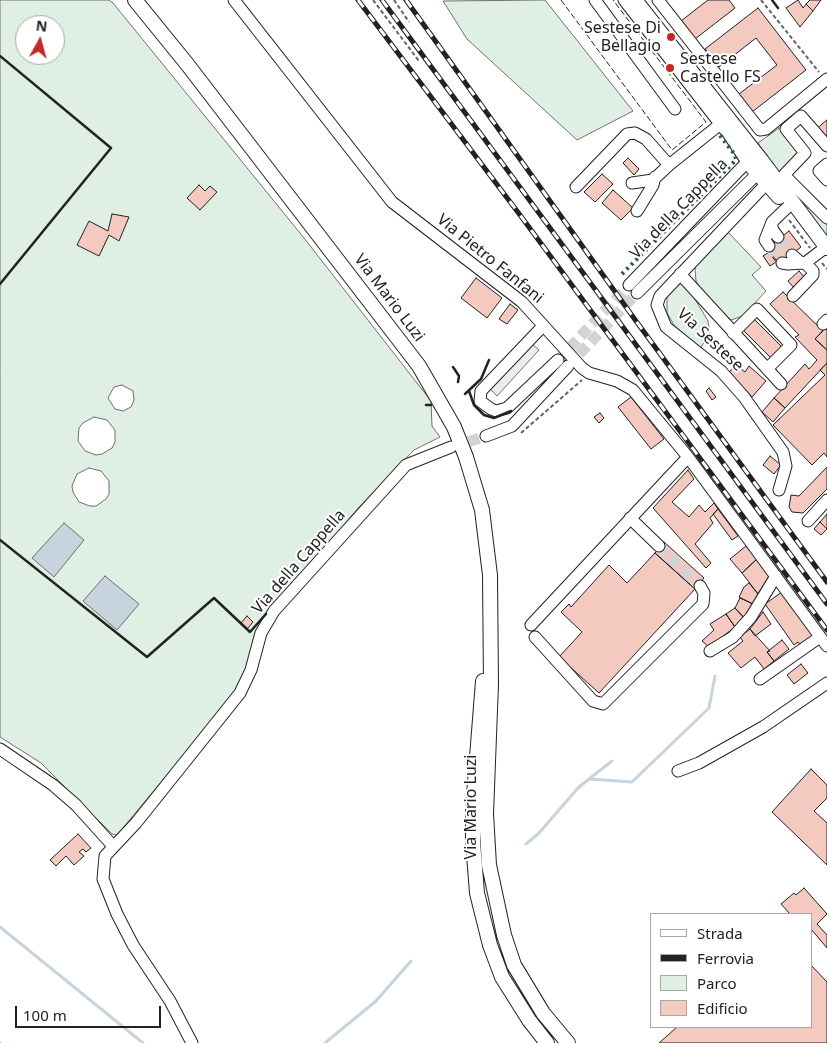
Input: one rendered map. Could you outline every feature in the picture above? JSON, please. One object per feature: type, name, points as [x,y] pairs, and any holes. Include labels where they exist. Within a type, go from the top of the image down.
[{"type":"main road","name":"Via Mario Luzi","points":[[128,0],[152,22]]},
{"type":"main road","name":"Via Mario Luzi","points":[[135,0],[187,64],[387,322],[439,398],[454,427],[472,471],[482,510],[490,575],[491,684],[486,814],[489,865],[496,905],[514,965],[543,1013],[568,1043]]},
{"type":"main road","points":[[635,0],[697,79],[753,167],[788,204]]},
{"type":"main road","points":[[726,122],[824,250]]},
{"type":"main road","name":"Via Mario Luzi","points":[[490,641],[479,710],[473,808],[473,842],[477,892],[490,945],[502,977],[529,1020],[547,1043]]},
{"type":"street","name":"Via Pietro Fanfani","points":[[234,0],[392,202],[522,302],[588,373],[617,382],[633,390],[688,457],[824,642]]},
{"type":"street","points":[[595,0],[675,109]]},
{"type":"street","points":[[624,0],[726,122],[650,181],[632,182]]},
{"type":"street","points":[[658,0],[750,119],[761,130],[766,129],[826,80]]},
{"type":"street","points":[[827,146],[801,116],[786,129],[805,153],[784,175],[827,218]]},
{"type":"street","name":"Via della Cappella","points":[[726,122],[753,167],[788,204]]},
{"type":"street","points":[[576,188],[627,134],[635,133],[646,139],[669,165]]},
{"type":"street","points":[[827,164],[819,171],[827,180]]},
{"type":"street","name":"Via della Cappella","points":[[633,289],[753,167]]},
{"type":"street","name":"Via Sestese","points":[[753,167],[680,274],[657,300],[661,317],[674,335],[722,371],[744,397],[779,446],[786,459],[779,490]]},
{"type":"street","points":[[636,211],[653,185],[655,177]]},
{"type":"street","points":[[769,246],[765,240],[772,222],[788,204]]},
{"type":"street","points":[[772,222],[772,229],[778,237]]},
{"type":"street","points":[[782,262],[788,264],[804,263],[824,250]]},
{"type":"street","points":[[792,255],[813,271],[813,275],[793,296]]},
{"type":"street","points":[[680,274],[781,384]]},
{"type":"street","points":[[733,333],[757,310],[791,345],[767,369]]},
{"type":"street","points":[[486,436],[512,426],[563,363],[507,408],[496,411],[491,410],[480,401],[481,391],[543,326]]},
{"type":"street","name":"Via della Cappella","points":[[113,846],[136,823],[240,692],[251,670],[261,633],[274,611],[406,465],[451,447]]},
{"type":"street","points":[[530,625],[688,457]]},
{"type":"street","points":[[808,521],[827,500]]},
{"type":"street","points":[[630,518],[659,546]]},
{"type":"street","points":[[710,651],[733,637],[751,617],[776,576]]},
{"type":"street","points":[[535,637],[593,701],[603,704],[703,604],[704,593],[700,586]]},
{"type":"street","points":[[760,679],[824,642]]},
{"type":"street","points":[[678,771],[699,763],[763,727],[827,683]]},
{"type":"street","points":[[0,749],[53,786],[76,805],[113,846],[103,860],[103,879],[106,888],[133,945],[170,1000],[192,1043]]},
{"type":"path","points":[[373,0],[419,61]]},
{"type":"path","points":[[394,0],[409,22]]},
{"type":"path","points":[[761,0],[826,80]]},
{"type":"path","points":[[788,204],[824,250],[827,269]]},
{"type":"path","points":[[516,434],[524,431],[588,373]]},
{"type":"green space","points":[[0,0],[109,0],[304,238],[431,401],[432,426],[440,437],[414,450],[359,507],[259,625],[254,636],[250,661],[235,693],[117,835],[112,834],[41,763],[0,737]],"holes":[[[122,385],[133,391],[134,400],[131,407],[123,411],[115,409],[108,398],[114,387]],[[94,417],[107,420],[115,430],[115,442],[112,448],[96,455],[85,451],[78,441],[79,428],[83,423]],[[89,468],[101,471],[109,481],[109,494],[106,499],[96,506],[79,502],[73,492],[72,486],[77,474]]]},
{"type":"green space","points":[[545,0],[633,111],[577,140],[467,39],[443,1]]},
{"type":"green space","points":[[779,128],[786,129],[805,153],[784,175],[827,218],[827,238],[777,175],[758,143]]},
{"type":"green space","points":[[727,231],[761,267],[752,275],[766,291],[743,316],[731,320],[705,297],[696,281],[695,270],[696,262]]},
{"type":"green space","points":[[680,280],[690,291],[708,321],[710,333],[700,349],[674,325],[667,313],[667,293]]},
{"type":"shaded area","points":[[532,344],[539,350],[497,396],[490,389]]},
{"type":"shaded area","points":[[64,523],[84,540],[54,577],[32,558]]},
{"type":"shaded area","points":[[105,576],[139,604],[117,630],[83,601]]},
{"type":"building","points":[[708,0],[729,0],[735,8],[695,39],[681,21]]},
{"type":"building","points":[[798,0],[803,8],[806,4],[813,11],[800,27],[786,8]]},
{"type":"building","points":[[810,0],[821,0],[813,11],[806,4]]},
{"type":"building","points":[[758,8],[806,70],[752,112],[739,94],[777,65],[756,38],[719,67],[705,49]]},
{"type":"building","points":[[827,120],[827,145],[815,130]]},
{"type":"building","points":[[628,158],[639,169],[634,175],[623,163]]},
{"type":"building","points":[[602,174],[613,184],[595,202],[584,192]]},
{"type":"building","points":[[199,185],[205,191],[210,186],[217,192],[200,210],[187,198]]},
{"type":"building","points":[[613,190],[633,208],[621,220],[602,203]]},
{"type":"building","points":[[112,214],[129,217],[119,241],[109,235],[99,256],[77,245],[89,221],[108,231]]},
{"type":"building","points":[[789,231],[801,247],[779,264],[767,248]]},
{"type":"building","points":[[769,252],[776,262],[770,266],[763,256]]},
{"type":"building","points":[[799,271],[805,278],[794,288],[788,281]]},
{"type":"building","points":[[476,278],[502,298],[487,318],[461,298]]},
{"type":"building","points":[[783,292],[823,331],[815,339],[827,350],[827,363],[785,408],[774,398],[805,364],[809,369],[817,360],[795,337],[799,335],[770,304]]},
{"type":"building","points":[[510,304],[518,310],[507,324],[499,319]]},
{"type":"building","points":[[754,319],[783,348],[772,359],[743,330]]},
{"type":"building","points":[[827,326],[827,350],[815,339]]},
{"type":"building","points":[[827,363],[827,457],[824,453],[812,465],[773,425],[825,375],[820,370]]},
{"type":"building","points":[[737,365],[745,372],[749,366],[766,381],[752,397],[729,372]]},
{"type":"building","points":[[709,388],[716,397],[712,400],[706,391]]},
{"type":"building","points":[[631,397],[664,439],[651,449],[618,407]]},
{"type":"building","points":[[774,398],[785,408],[773,422],[762,412]]},
{"type":"building","points":[[600,413],[604,418],[599,423],[594,417]]},
{"type":"building","points":[[770,456],[781,465],[774,474],[763,465]]},
{"type":"building","points":[[827,467],[827,489],[803,513],[792,512],[789,507],[791,495],[799,496]]},
{"type":"building","points":[[688,470],[694,479],[672,502],[689,517],[699,505],[705,512],[714,503],[718,509],[710,518],[713,523],[695,544],[711,563],[706,568],[653,508]]},
{"type":"building","points":[[718,509],[738,536],[732,540],[713,514]]},
{"type":"building","points":[[827,514],[827,529],[820,522]]},
{"type":"building","points":[[820,522],[827,529],[821,535],[814,529]]},
{"type":"building","points":[[664,542],[704,578],[695,589],[655,553]]},
{"type":"building","points":[[746,546],[757,559],[742,573],[730,559]]},
{"type":"building","points":[[655,553],[695,589],[599,693],[559,657],[582,632],[561,612],[569,604],[571,607],[609,565],[627,583]]},
{"type":"building","points":[[757,559],[770,575],[758,594],[742,573]]},
{"type":"building","points":[[749,583],[758,594],[753,604],[739,597],[744,587]]},
{"type":"building","points":[[782,592],[815,638],[802,647],[798,642],[794,645],[765,604]]},
{"type":"building","points":[[740,598],[753,604],[745,619],[735,608]]},
{"type":"building","points":[[735,608],[745,619],[735,627],[726,614]]},
{"type":"building","points":[[763,612],[771,624],[755,636],[750,629]]},
{"type":"building","points":[[726,614],[735,627],[709,647],[702,641],[714,630],[710,624]]},
{"type":"building","points":[[247,616],[253,622],[247,629],[241,623]]},
{"type":"building","points":[[750,629],[770,651],[767,652],[774,661],[764,669],[755,657],[741,668],[728,653],[743,641],[740,637]]},
{"type":"building","points":[[782,640],[789,649],[774,661],[767,652]]},
{"type":"building","points":[[801,664],[808,673],[794,684],[787,675]]},
{"type":"building","points":[[811,769],[827,785],[827,798],[814,811],[827,823],[827,865],[772,812]]},
{"type":"building","points":[[78,834],[91,848],[86,852],[83,849],[79,852],[84,856],[74,865],[66,856],[56,866],[50,860]]},
{"type":"building","points":[[804,888],[827,914],[817,924],[827,935],[827,948],[812,930],[812,913],[789,913],[781,904],[794,893],[796,895]]},
{"type":"building","points":[[812,966],[827,982],[827,1043],[659,1043],[676,1028],[812,1028]]},
{"type":"waterway","points":[[526,844],[539,833],[578,788],[589,779],[632,782],[709,708],[715,676]]},
{"type":"waterway","points":[[589,779],[612,761]]},
{"type":"waterway","points":[[0,927],[143,1043]]},
{"type":"waterway","points":[[325,1043],[376,1001],[411,961]]},
{"type":"tunnel","points":[[778,237],[792,255]]},
{"type":"tunnel","points":[[769,246],[782,263]]},
{"type":"tunnel","points":[[558,360],[629,285]]},
{"type":"tunnel","points":[[568,366],[637,293]]},
{"type":"tunnel","points":[[453,447],[486,436]]},
{"type":"tunnel","points":[[659,546],[700,586]]},
{"type":"railway","points":[[358,0],[520,215],[827,630]]},
{"type":"railway","points":[[382,0],[827,604]]},
{"type":"railway","points":[[406,0],[636,321],[827,582]]},
{"type":"hedge","points":[[622,274],[736,160],[735,155],[718,133]]},
{"type":"fence","points":[[561,0],[672,150],[706,122],[613,0]]},
{"type":"wall","points":[[772,0],[778,8]]},
{"type":"wall","points":[[0,56],[111,148],[0,284]]},
{"type":"wall","points":[[465,394],[481,379],[489,360]]},
{"type":"wall","points":[[453,367],[459,376],[458,382]]},
{"type":"wall","points":[[469,391],[474,405],[484,415],[494,418],[511,411]]},
{"type":"wall","points":[[426,405],[431,405]]},
{"type":"wall","points":[[0,540],[147,657],[214,598],[250,632],[266,614]]},
{"type":"place","name":"Sestese Di Bellagio","points":[[671,37]]},
{"type":"place","name":"Sestese Castello FS","points":[[670,68]]}]
